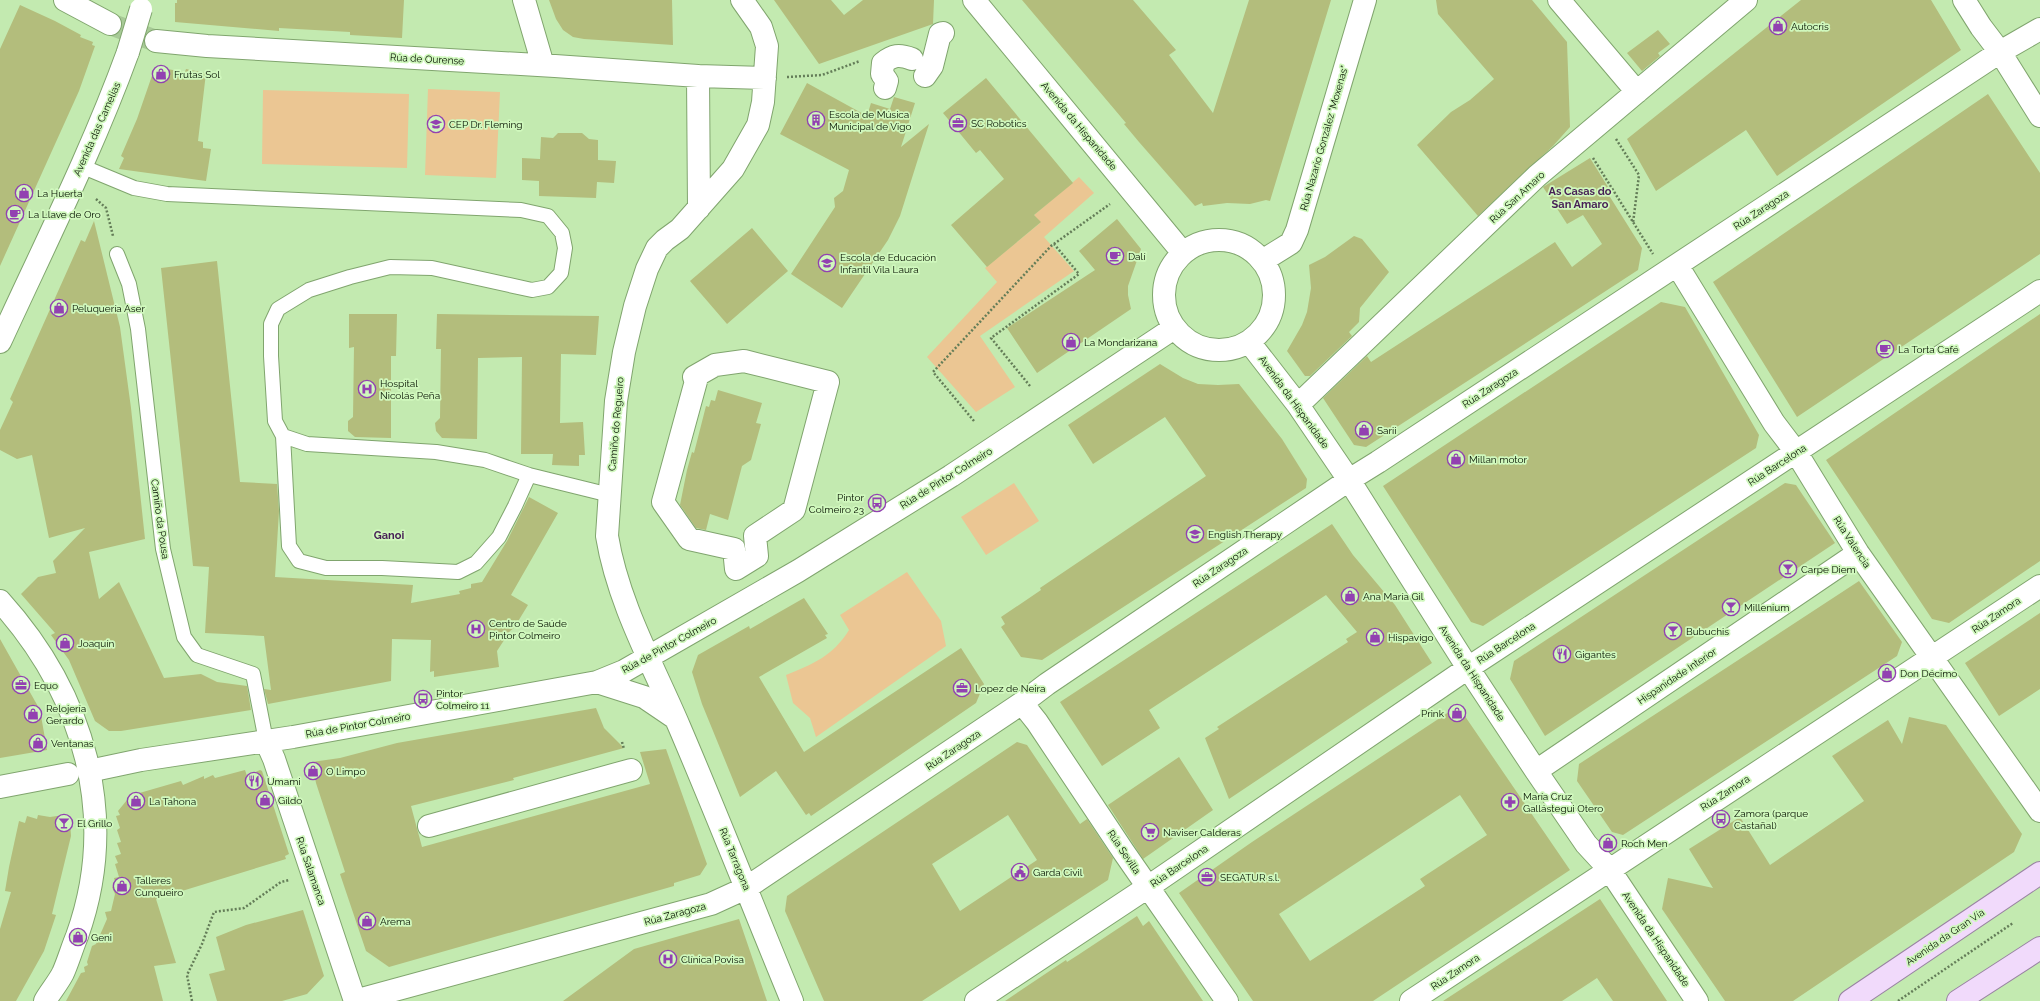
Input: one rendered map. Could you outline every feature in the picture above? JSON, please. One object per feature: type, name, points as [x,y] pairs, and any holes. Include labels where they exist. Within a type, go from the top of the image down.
[{"type":"main road","name":"Avenida da Gran Vía","points":[[1850,1001],[2040,873]]},
{"type":"main road","points":[[1958,1001],[2040,948]]},
{"type":"street","points":[[65,0],[110,24]]},
{"type":"street","points":[[524,0],[543,65]]},
{"type":"street","name":"Camiño do Regueiro","points":[[649,657],[629,612],[610,552],[607,536],[616,401],[624,352],[635,306],[647,269],[657,248],[680,229],[733,169],[758,125],[765,78],[767,46],[761,27],[742,0]]},
{"type":"street","name":"Avenida da Hispanidade","points":[[974,0],[1183,253]]},
{"type":"street","name":"Rúa Nazario González \"Moxenas\"","points":[[1262,261],[1291,243],[1297,230],[1365,0]]},
{"type":"street","points":[[1558,0],[1637,92]]},
{"type":"street","name":"Rúa San Amaro","points":[[1298,405],[1537,176],[1746,0]]},
{"type":"street","points":[[1964,0],[1981,27],[2000,52],[2040,116]]},
{"type":"street","name":"Avenida das Camelias","points":[[0,342],[115,88],[128,52],[142,5]]},
{"type":"street","name":"Rúa Zaragoza","points":[[355,1001],[711,904],[746,888],[1022,703],[1046,684],[1349,480],[1677,266],[2000,52],[2040,28]]},
{"type":"street","points":[[885,88],[887,81],[882,74],[883,64],[891,57],[902,55],[914,63],[932,66],[940,34],[943,33]]},
{"type":"street","name":"Rúa de Ourense","points":[[156,41],[207,46],[543,65],[698,76]]},
{"type":"street","points":[[699,208],[698,76],[765,78]]},
{"type":"street","points":[[1210,241],[1224,241],[1239,244],[1252,251],[1262,261],[1271,278],[1274,295],[1271,313],[1263,329],[1249,342],[1234,349],[1212,350],[1200,348],[1186,340],[1174,328],[1166,313],[1163,297],[1164,286],[1172,265],[1183,253],[1196,245],[1210,241]]},
{"type":"street","name":"Rúa Valencia","points":[[1677,266],[1774,423],[1796,452],[1858,553],[2040,811]]},
{"type":"street","name":"Rúa Barcelona","points":[[976,1001],[1148,888],[1468,668],[2040,291]]},
{"type":"street","name":"Rúa de Pintor Colmeiro","points":[[89,770],[141,760],[266,741],[597,682],[624,671],[798,570],[944,480],[1174,328]]},
{"type":"street","name":"Avenida da Hispanidade","points":[[1249,342],[1298,405],[1349,480],[1468,668],[1536,771],[1586,844],[1609,869],[1698,1001]]},
{"type":"street","points":[[744,361],[828,382],[794,510],[755,536],[757,556],[736,569],[734,549],[689,539],[663,502],[696,381],[694,377],[715,365],[744,361]]},
{"type":"street","name":"Hispanidade Interior","points":[[1536,771],[1858,553]]},
{"type":"street","name":"Rúa Zamora","points":[[1411,1001],[2040,586]]},
{"type":"street","points":[[0,601],[44,657],[73,718],[89,770],[96,819],[94,864],[87,909],[63,973],[45,1001]]},
{"type":"street","name":"Rúa Tarragona","points":[[649,657],[676,718],[792,1001]]},
{"type":"street","points":[[597,682],[644,697],[676,718]]},
{"type":"street","name":"Rúa Sevilla","points":[[1022,703],[1037,722],[1148,888],[1227,1001]]},
{"type":"street","name":"Rúa Salamanca","points":[[266,741],[274,759],[355,1001]]},
{"type":"street","points":[[429,826],[631,770]]},
{"type":"street","points":[[0,787],[68,774]]},
{"type":"lane","points":[[81,166],[134,188],[167,194],[521,210],[548,216],[562,232],[565,248],[562,273],[548,287],[532,290],[432,268],[390,267],[350,277],[310,290],[278,309],[271,324],[270,356],[275,421],[283,436],[289,546],[299,561],[326,568],[382,568],[458,572],[476,563],[499,537],[529,475]]},
{"type":"lane","name":"Camiño da Pousa","points":[[118,254],[129,284],[138,329],[163,549],[184,637],[197,655],[254,674],[266,741]]},
{"type":"lane","points":[[283,436],[307,444],[436,452],[485,460],[529,475],[610,495]]},
{"type":"path","points":[[1604,120],[1639,175],[1632,223]]},
{"type":"path","points":[[1606,180],[1632,223],[1655,256]]},
{"type":"path","points":[[96,199],[106,208],[118,254]]},
{"type":"path","points":[[974,421],[933,372],[1054,244],[1110,204]]},
{"type":"path","points":[[1030,386],[992,338],[1079,274],[1054,244]]},
{"type":"path","points":[[192,1001],[187,975],[202,944],[214,912],[244,908],[281,882],[293,879]]},
{"type":"path","points":[[1898,1001],[2013,923]]},
{"type":"shaded area","points":[[428,89],[500,92],[496,178],[425,175]]},
{"type":"shaded area","points":[[263,90],[409,94],[407,168],[262,164]]},
{"type":"shaded area","points":[[1079,177],[1094,193],[1044,237],[1074,271],[980,336],[1015,387],[976,412],[927,357],[997,282],[985,268],[1040,223],[1034,215]]},
{"type":"shaded area","points":[[1014,483],[1039,521],[986,555],[961,517]]},
{"type":"shaded area","points":[[907,572],[941,621],[946,646],[816,737],[810,718],[793,703],[786,675],[814,663],[829,653],[843,639],[849,630],[840,615]]},
{"type":"building","points":[[177,0],[404,0],[402,38],[350,35],[350,32],[279,28],[279,31],[175,22],[175,3],[177,3]]},
{"type":"building","points":[[549,0],[672,0],[673,45],[573,37],[563,30],[556,19]]},
{"type":"building","points":[[774,0],[831,0],[844,15],[863,0],[934,0],[933,24],[819,64]]},
{"type":"building","points":[[1022,0],[1133,0],[1176,50],[1169,55],[1213,113],[1249,0],[1331,0],[1270,201],[1266,200],[1250,204],[1227,203],[1203,206],[1202,203],[1195,206],[1139,142],[1124,124],[1126,123]]},
{"type":"building","points":[[1436,0],[1532,0],[1567,42],[1570,127],[1553,146],[1478,216],[1417,145],[1451,112],[1470,100],[1494,79],[1438,14]]},
{"type":"building","points":[[1801,0],[1931,0],[1961,50],[1777,176],[1746,130],[1656,191],[1627,139]]},
{"type":"building","points":[[20,5],[81,35],[80,37],[93,42],[92,45],[95,46],[79,91],[0,266],[0,49]]},
{"type":"building","points":[[1658,30],[1670,44],[1658,53],[1660,56],[1642,71],[1627,53]]},
{"type":"building","points":[[155,67],[185,72],[186,69],[206,73],[198,141],[203,142],[203,148],[211,149],[206,181],[119,169],[124,158],[121,156],[137,119]]},
{"type":"building","points":[[986,78],[1073,183],[1034,215],[1041,222],[987,267],[951,225],[1004,179],[980,150],[976,153],[943,113]]},
{"type":"building","points":[[807,83],[867,116],[871,103],[890,109],[894,97],[915,103],[901,147],[929,124],[900,216],[888,240],[842,308],[791,274],[835,207],[834,198],[843,191],[849,170],[780,134]]},
{"type":"building","points":[[1988,94],[2040,173],[2040,254],[1797,417],[1713,282]]},
{"type":"building","points":[[558,133],[582,133],[589,139],[598,140],[598,160],[616,161],[614,183],[597,182],[596,198],[539,196],[539,181],[522,180],[522,158],[540,159],[541,137],[553,138]]},
{"type":"building","points":[[1590,158],[1608,187],[1605,189],[1642,248],[1638,270],[1366,447],[1354,445],[1323,398],[1367,356],[1371,362],[1555,242],[1572,267],[1602,244],[1583,215],[1567,224],[1543,187]]},
{"type":"building","points":[[1117,219],[1141,249],[1128,286],[1131,309],[1037,373],[1007,328],[1095,270],[1079,251]]},
{"type":"building","points":[[94,221],[120,327],[131,408],[145,539],[89,552],[99,599],[119,582],[164,678],[201,674],[217,682],[247,686],[251,710],[121,731],[109,731],[95,721],[69,660],[51,635],[55,633],[21,594],[38,577],[56,573],[53,561],[85,528],[49,538],[32,455],[17,459],[0,450],[0,430],[13,402],[10,399],[81,240],[85,242]]},
{"type":"building","points":[[752,228],[788,271],[727,324],[690,281]]},
{"type":"building","points":[[1354,236],[1362,239],[1389,272],[1360,308],[1359,322],[1349,332],[1352,336],[1310,376],[1305,376],[1287,351],[1302,325],[1307,312],[1311,288],[1309,265],[1325,257]]},
{"type":"building","points":[[217,261],[240,482],[277,484],[279,511],[275,577],[413,585],[411,603],[460,594],[459,591],[471,588],[471,584],[482,582],[507,541],[529,497],[558,513],[511,595],[528,605],[514,628],[510,631],[497,651],[499,667],[434,677],[434,671],[430,672],[431,640],[392,639],[391,681],[268,704],[264,689],[271,690],[264,636],[205,633],[209,567],[193,566],[161,268]]},
{"type":"building","points":[[1661,302],[1685,307],[1759,435],[1756,448],[1483,626],[1471,622],[1383,486]]},
{"type":"building","points":[[349,314],[397,314],[396,356],[391,356],[391,438],[355,437],[348,431],[348,421],[353,417],[354,347],[349,348]]},
{"type":"building","name":"Hospital Nicolás Peña","points":[[437,314],[599,316],[596,355],[561,354],[560,423],[583,422],[585,455],[579,455],[579,466],[552,465],[553,454],[521,454],[522,357],[478,358],[477,439],[442,438],[436,431],[435,423],[440,418],[441,349],[436,349]]},
{"type":"building","points":[[2040,314],[2040,561],[1949,623],[1932,619],[1826,460]]},
{"type":"building","points":[[1160,364],[1183,378],[1198,384],[1239,384],[1282,439],[1307,479],[1306,488],[1042,660],[1021,657],[1001,627],[1005,624],[1001,617],[1041,590],[1040,588],[1206,476],[1165,417],[1093,464],[1068,425]]},
{"type":"building","points":[[718,390],[762,403],[756,423],[761,424],[751,460],[742,466],[728,520],[710,514],[706,530],[696,528],[680,505],[687,470],[692,452],[694,453],[706,406],[709,407],[711,400],[715,401]]},
{"type":"building","points":[[1785,483],[1796,485],[1835,543],[1545,736],[1510,679],[1514,661]]},
{"type":"building","points":[[1332,524],[1353,555],[1395,605],[1432,663],[1229,799],[1205,738],[1219,729],[1217,727],[1348,642],[1346,639],[1357,632],[1326,595],[1149,710],[1160,728],[1102,766],[1060,702]]},
{"type":"building","points":[[1859,581],[1902,642],[1897,656],[1623,835],[1612,832],[1577,781],[1579,764]]},
{"type":"building","points":[[804,598],[828,634],[825,635],[827,638],[759,677],[804,752],[961,648],[984,684],[976,703],[811,816],[809,813],[806,815],[776,771],[740,797],[702,704],[692,672],[698,655],[749,626],[750,629]]},
{"type":"building","points":[[2040,613],[2040,689],[1999,716],[1965,663]]},
{"type":"building","points":[[0,639],[40,710],[47,750],[0,758]]},
{"type":"building","points":[[1458,706],[1570,870],[1373,1001],[1253,1001],[1179,893],[1252,842]],"holes":[[[1460,795],[1487,835],[1420,879],[1425,886],[1310,961],[1279,914]]]},
{"type":"building","points":[[596,708],[604,728],[624,748],[513,778],[514,780],[411,806],[422,847],[650,784],[640,752],[666,749],[707,864],[700,875],[674,883],[674,886],[389,967],[366,951],[340,874],[345,872],[316,783],[312,762],[340,758],[397,743]]},
{"type":"building","points":[[1909,717],[1946,725],[2022,834],[2014,852],[1793,1001],[1725,1001],[1662,909],[1668,878],[1713,888],[1689,849],[1740,817],[1770,865],[1864,801],[1832,756],[1888,720],[1902,744]]},
{"type":"building","points":[[1017,742],[1027,745],[1080,824],[1087,819],[1113,858],[1108,880],[922,1001],[824,1001],[785,911],[787,896]],"holes":[[[1008,815],[1037,860],[960,911],[932,864]]]},
{"type":"building","points":[[1179,757],[1213,810],[1143,859],[1108,805]]},
{"type":"building","points":[[245,770],[247,776],[260,770],[262,771],[289,854],[285,856],[286,859],[156,899],[176,963],[154,966],[163,1001],[66,1001],[81,973],[85,972],[84,967],[88,965],[87,962],[92,946],[96,944],[107,919],[105,912],[111,911],[115,894],[112,887],[116,885],[114,878],[119,877],[115,864],[118,863],[115,856],[121,854],[117,843],[121,842],[117,830],[120,828],[116,816],[120,815],[118,811],[127,800],[136,794],[181,781],[183,785],[204,776],[204,779],[213,775],[215,778]]},
{"type":"building","points":[[38,815],[50,817],[64,815],[70,821],[71,836],[52,914],[56,915],[44,951],[16,1001],[0,1001],[0,929],[11,892],[5,891],[9,867],[19,821],[25,823],[27,816],[37,819]]},
{"type":"building","points":[[1600,899],[1667,1001],[1613,1001],[1597,978],[1562,1001],[1443,1001]]},
{"type":"building","points":[[303,910],[324,976],[307,994],[282,1001],[217,1001],[209,974],[225,970],[216,937],[246,925]]},
{"type":"building","points":[[1137,916],[1143,926],[1149,921],[1203,1001],[1005,1001],[1066,960],[1067,962]]},
{"type":"building","name":"Clínica Povisa","points":[[739,919],[767,1001],[563,1001],[634,949]]},
{"type":"tunnel","points":[[110,24],[156,41]]},
{"type":"place","name":"Autocris","points":[[1778,26]]},
{"type":"place","name":"Frutas Sol","points":[[161,74]]},
{"type":"place","name":"Escola de Música Municipal de Vigo","points":[[816,120]]},
{"type":"place","name":"SC Robotics","points":[[958,123]]},
{"type":"place","name":"CEP Dr. Fleming","points":[[436,124]]},
{"type":"place","name":"La Huerta","points":[[24,193]]},
{"type":"place","name":"La Llave de Oro","points":[[15,214]]},
{"type":"place","name":"Dalí","points":[[1115,256]]},
{"type":"place","name":"Escola de Educación Infantil Vila Laura","points":[[827,263]]},
{"type":"place","name":"Peluquería Aser","points":[[59,308]]},
{"type":"place","name":"La Mondarizana","points":[[1071,342]]},
{"type":"place","name":"La Torta Café","points":[[1885,349]]},
{"type":"place","name":"Hospital Nicolás Peña","points":[[367,389]]},
{"type":"place","name":"Sarii","points":[[1364,430]]},
{"type":"place","name":"Millan motor","points":[[1456,459]]},
{"type":"place","name":"Pintor Colmeiro 23","points":[[877,503]]},
{"type":"place","name":"English Therapy","points":[[1195,534]]},
{"type":"place","name":"Carpe Diem","points":[[1788,569]]},
{"type":"place","name":"Ana María Gil","points":[[1350,596]]},
{"type":"place","name":"Millenium","points":[[1731,607]]},
{"type":"place","name":"Centro de Saúde Pintor Colmeiro","points":[[476,629]]},
{"type":"place","name":"Bubuchis","points":[[1673,631]]},
{"type":"place","name":"Hispavigo","points":[[1375,637]]},
{"type":"place","name":"Joaquín","points":[[65,643]]},
{"type":"place","name":"Gigantes","points":[[1562,654]]},
{"type":"place","name":"Don Décimo","points":[[1887,673]]},
{"type":"place","name":"Equo","points":[[21,685]]},
{"type":"place","name":"Lopez de Neira","points":[[962,688]]},
{"type":"place","name":"Pintor Colmeiro 11","points":[[423,699]]},
{"type":"place","name":"Prink","points":[[1457,713]]},
{"type":"place","name":"Relojería Gerardo","points":[[33,714]]},
{"type":"place","name":"Ventanas","points":[[38,743]]},
{"type":"place","name":"O Limpo","points":[[313,771]]},
{"type":"place","name":"Umami","points":[[254,781]]},
{"type":"place","name":"Gildo","points":[[265,800]]},
{"type":"place","name":"La Tahona","points":[[136,801]]},
{"type":"place","name":"María Cruz Gallástegui Otero","points":[[1510,802]]},
{"type":"place","name":"Zamora (parque Castañal)","points":[[1721,819]]},
{"type":"place","name":"El Grillo","points":[[64,823]]},
{"type":"place","name":"Naviser Calderas","points":[[1150,832]]},
{"type":"place","name":"Roch Men","points":[[1608,843]]},
{"type":"place","name":"Garda Civil","points":[[1020,872]]},
{"type":"place","name":"SEGATUR s.l.","points":[[1207,877]]},
{"type":"place","name":"Talleres Cunqueiro","points":[[122,886]]},
{"type":"place","name":"Arema","points":[[367,921]]},
{"type":"place","name":"Geni","points":[[78,937]]},
{"type":"place","name":"Clínica Povisa","points":[[668,959]]},
{"type":"district","name":"As Casas do San Amaro","points":[[1580,197]]},
{"type":"district","name":"Ganoi","points":[[389,535]]}]
